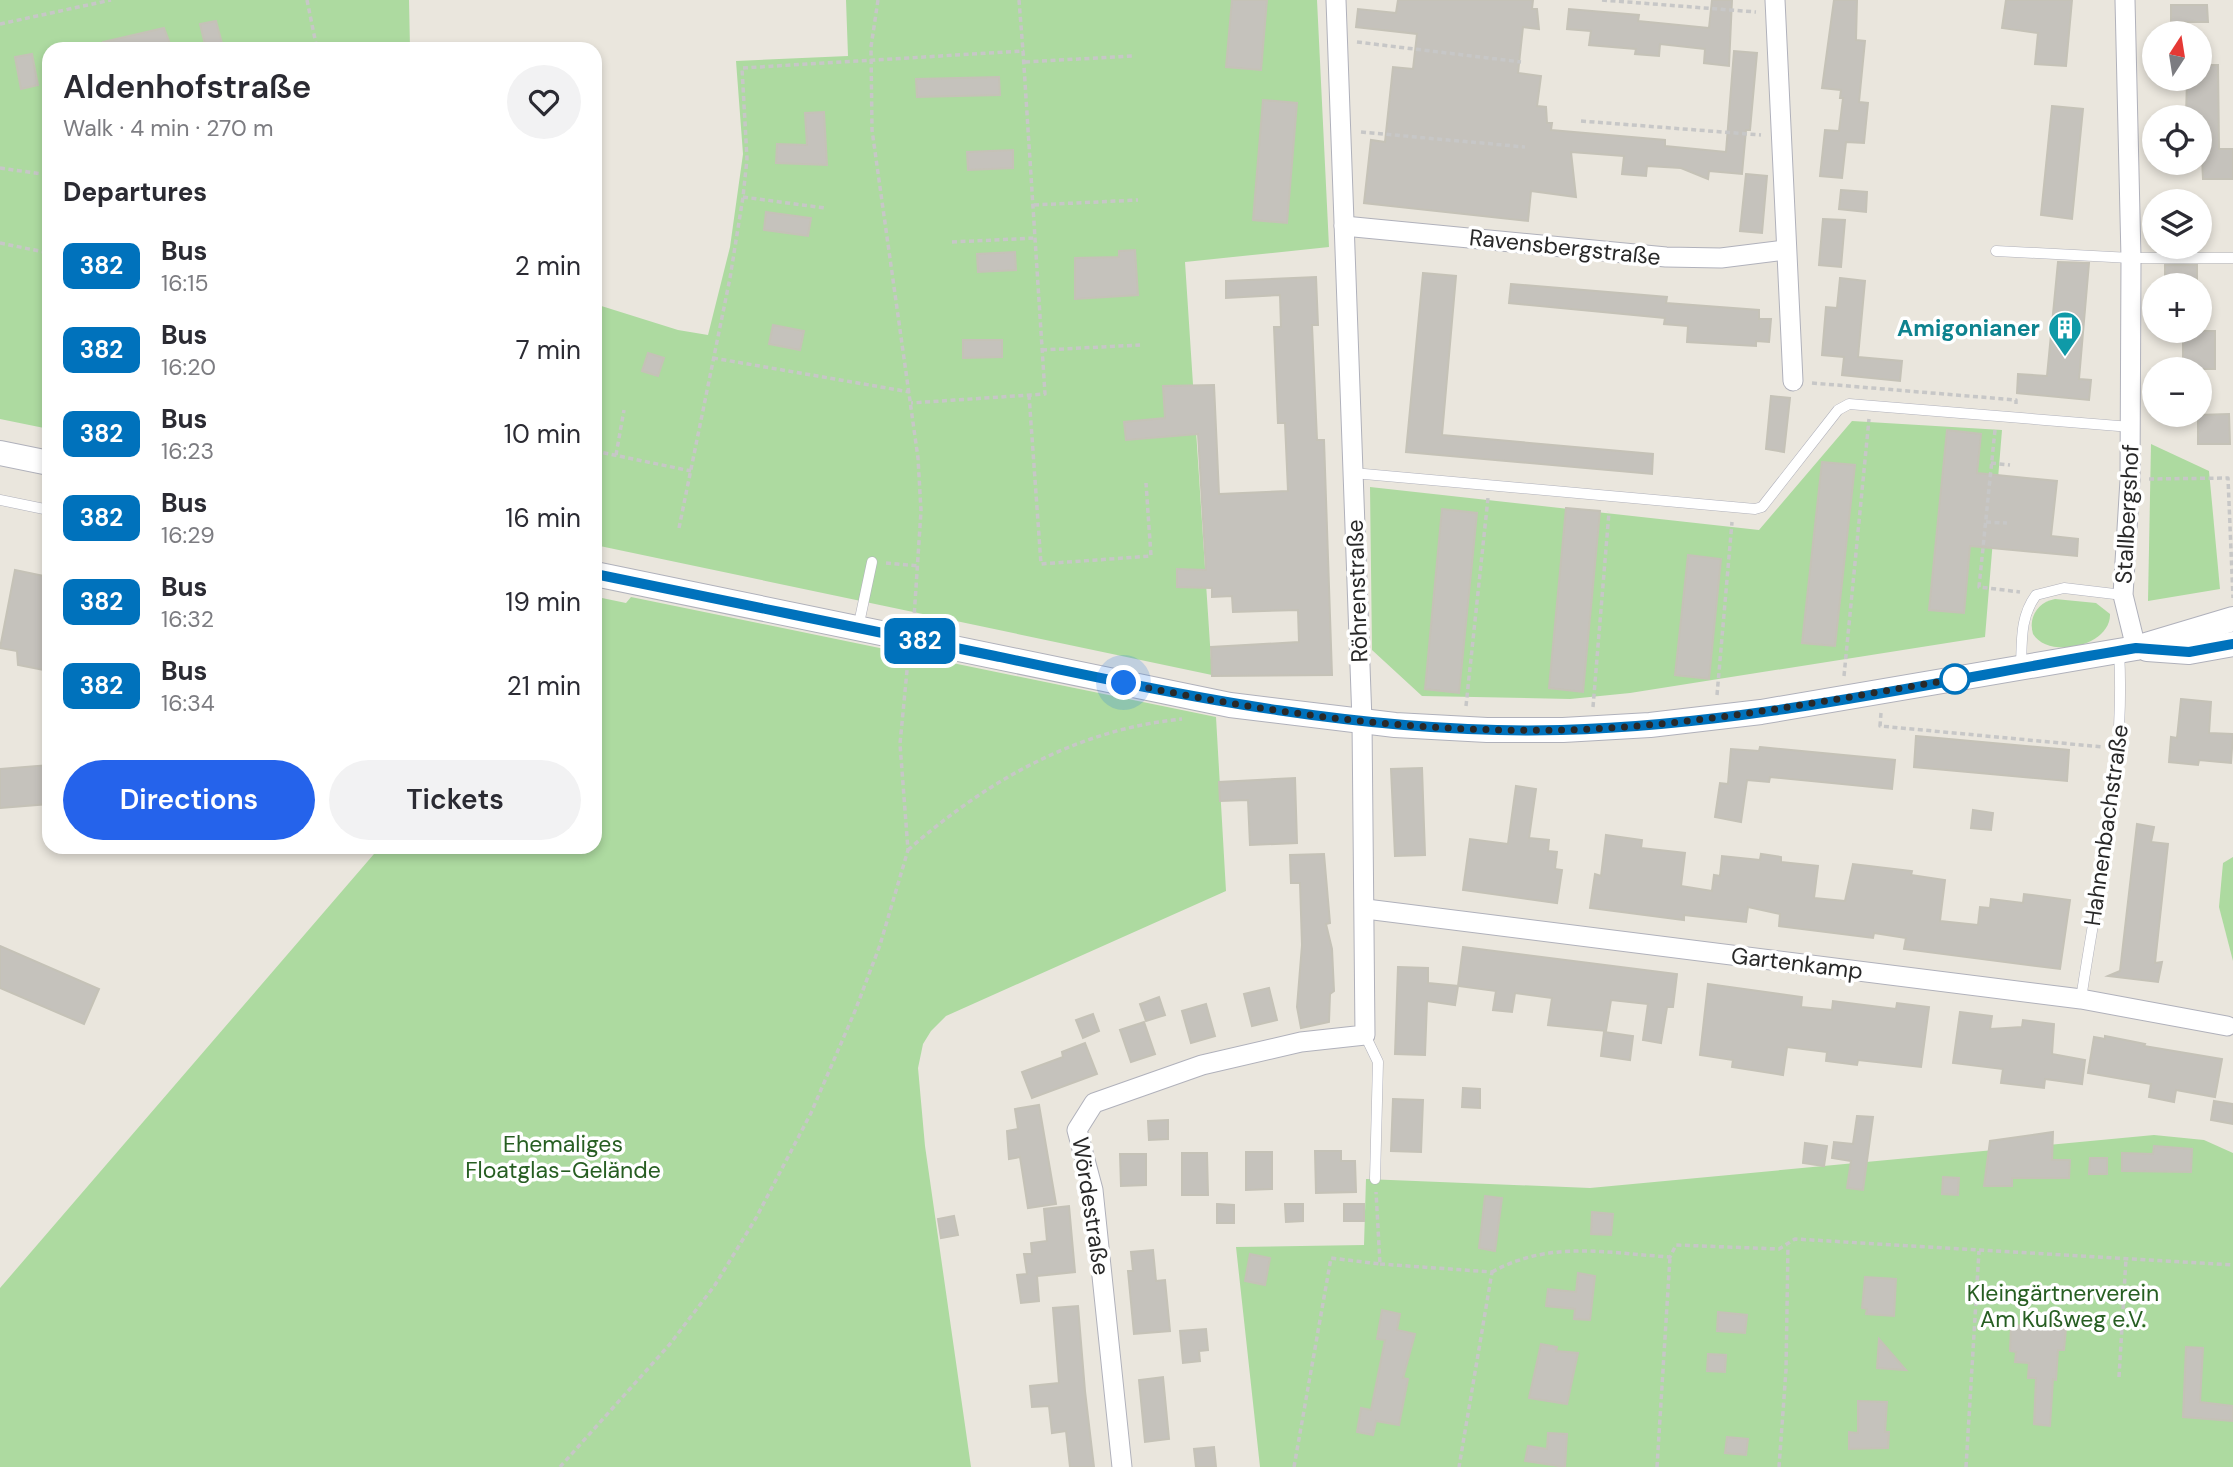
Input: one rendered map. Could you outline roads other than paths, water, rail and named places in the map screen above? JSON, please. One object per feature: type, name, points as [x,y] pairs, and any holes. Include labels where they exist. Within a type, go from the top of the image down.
[{"type":"street","name":"Röhrenstraße","points":[[1336,0],[1362,721],[1366,909],[1365,1035]]},
{"type":"street","name":"Stallbergshof","points":[[2125,0],[2131,258],[2130,480],[2123,595],[2127,649]]},
{"type":"street","points":[[1775,7],[1794,382]]},
{"type":"street","name":"Ravensbergstraße","points":[[1344,226],[1666,257],[1721,258],[1786,250]]},
{"type":"street","points":[[0,453],[42,462]]},
{"type":"street","points":[[602,575],[1230,705],[1362,721],[1464,729],[1591,728],[1714,717],[2127,649],[2233,619]]},
{"type":"street","points":[[2127,649],[2189,652],[2233,644]]},
{"type":"street","name":"Gartenkamp","points":[[1366,909],[2081,999],[2227,1026]]},
{"type":"street","name":"Wördestraße","points":[[1122,1467],[1093,1190],[1077,1130],[1094,1103],[1202,1065],[1301,1042],[1365,1035]]},
{"type":"lane","points":[[1996,251],[2131,258],[2233,258]]},
{"type":"lane","points":[[1353,473],[1734,509],[1762,507],[1838,410],[1849,404],[2131,427]]},
{"type":"lane","points":[[0,500],[42,509]]},
{"type":"lane","points":[[858,628],[872,562]]},
{"type":"lane","points":[[2021,667],[2022,627],[2027,607],[2036,595],[2064,588],[2123,595]]},
{"type":"lane","name":"Hahnenbachstraße","points":[[2081,999],[2119,749],[2127,649]]},
{"type":"lane","name":"Röhrenstraße","points":[[1365,1035],[1378,1062],[1375,1179]]},
{"type":"place","name":"Amigonianer","points":[[2065,358]]},
{"type":"park label","name":"Ehemaliges Floatglas-Gelände","points":[[563,1157]]},
{"type":"park label","name":"Kleingärtnerverein Am Kußweg e.V.","points":[[2063,1306]]}]
